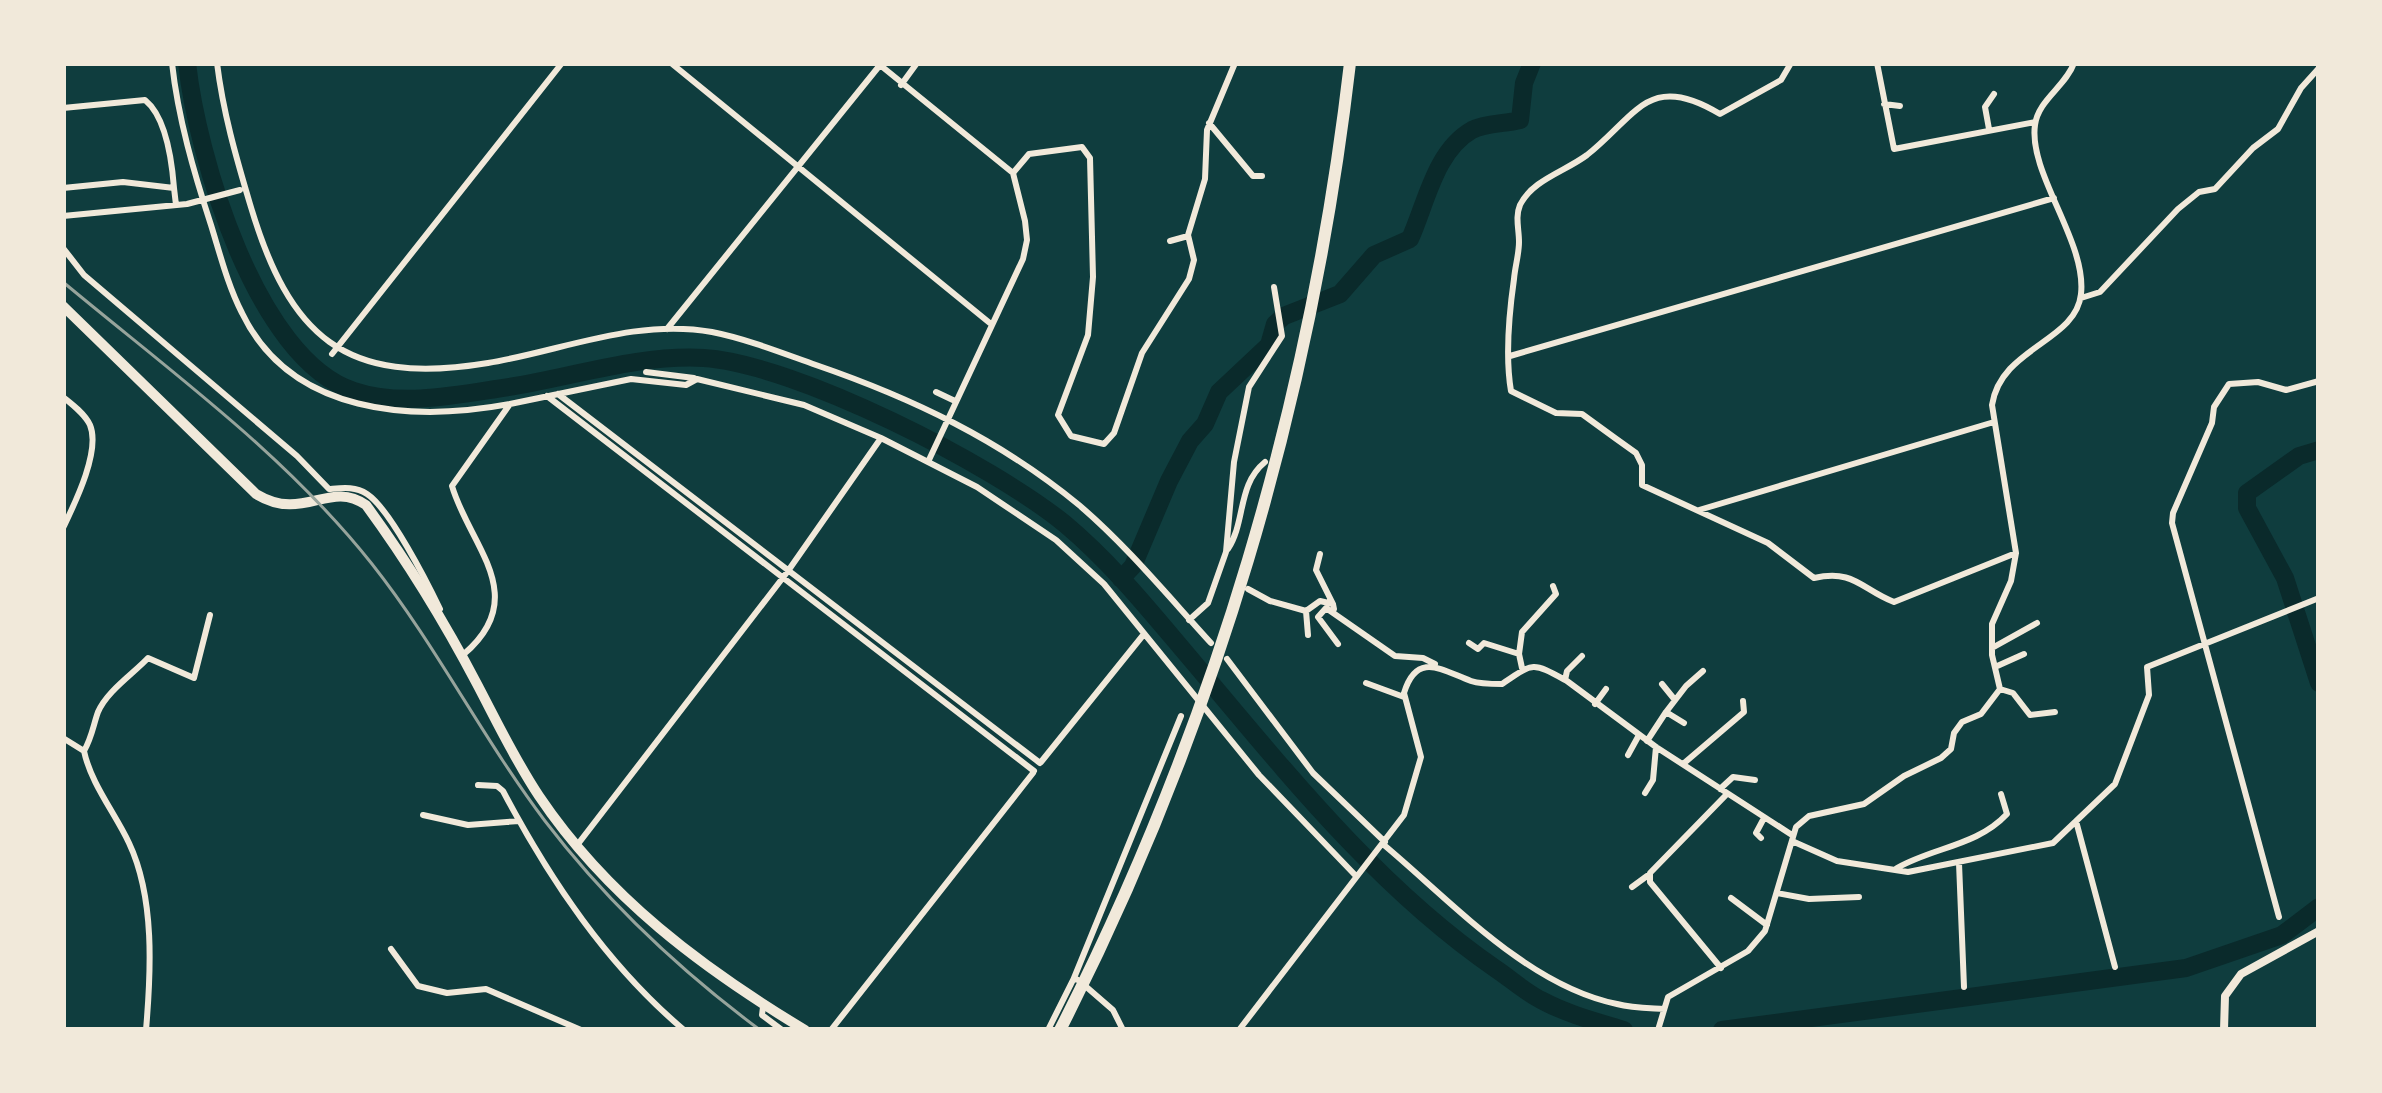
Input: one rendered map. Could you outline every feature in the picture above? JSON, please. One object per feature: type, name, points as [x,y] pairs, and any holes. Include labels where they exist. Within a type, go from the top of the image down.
[{"type":"highway","points":[[1060,1030],[1137,866],[1191,734],[1230,616],[1297,386],[1339,161],[1347,63]]},
{"type":"main road","points":[[63,306],[267,501],[290,507],[336,496],[356,498],[366,505],[464,654],[520,766],[577,845],[669,939],[805,1030]]},
{"type":"street","points":[[172,63],[180,113],[241,311],[280,363],[308,385],[329,397],[395,411],[436,412],[511,404],[631,379],[686,385],[697,379]]},
{"type":"street","points":[[217,63],[233,152],[272,271],[297,314],[335,351],[400,367],[485,364],[631,332],[667,329],[712,332],[776,351],[877,386],[948,418],[1021,460],[1081,507],[1210,643]]},
{"type":"street","points":[[335,351],[562,63]]},
{"type":"street","points":[[670,63],[991,324]]},
{"type":"street","points":[[901,85],[917,63]]},
{"type":"street","points":[[1791,63],[1781,80],[1720,114],[1690,96],[1636,107],[1587,154],[1528,194],[1519,207],[1511,391],[1556,413],[1582,414],[1636,453],[1642,465],[1642,485],[1768,543],[1814,578],[1834,574],[1858,580],[1894,602],[2015,553]]},
{"type":"street","points":[[1877,63],[1894,149],[2035,122]]},
{"type":"street","points":[[2000,689],[1992,624],[2012,580],[2015,553],[1994,422],[1995,383],[2067,322],[2080,298],[2074,253],[2035,140],[2035,122],[2074,63]]},
{"type":"street","points":[[667,329],[880,65],[1012,173],[1027,240],[1023,259],[930,460]]},
{"type":"street","points":[[1012,173],[1029,154],[1082,147],[1090,158],[1093,277],[1088,335],[1058,415],[1070,436],[1105,444],[1114,433],[1142,353],[1190,278],[1194,260],[1188,236],[1205,179],[1209,123],[1232,66]]},
{"type":"street","points":[[2080,298],[2100,292],[2178,209],[2200,192],[2215,189],[2278,129],[2301,88],[2319,68]]},
{"type":"street","points":[[1989,129],[1985,107],[1994,94]]},
{"type":"street","points":[[63,108],[145,100],[153,106],[172,160],[176,205]]},
{"type":"street","points":[[1884,104],[1900,106]]},
{"type":"street","points":[[1209,123],[1253,176],[1262,176]]},
{"type":"street","points":[[63,188],[123,182],[174,188]]},
{"type":"street","points":[[63,216],[176,205],[238,190]]},
{"type":"street","points":[[1509,356],[2054,198]]},
{"type":"street","points":[[1170,241],[1188,236]]},
{"type":"street","points":[[63,248],[84,275],[297,456],[328,490],[352,488],[370,495],[422,572],[464,654],[483,631],[494,590],[487,555],[452,486],[511,404]]},
{"type":"street","points":[[1226,552],[1234,462],[1249,387],[1282,336],[1274,287]]},
{"type":"street","points":[[646,372],[804,405],[930,460],[1018,511],[1104,584],[1259,775],[1356,876]]},
{"type":"street","points":[[2278,917],[2172,523],[2212,423],[2214,406],[2229,384],[2243,380],[2286,390],[2319,381]]},
{"type":"street","points":[[936,392],[956,401]]},
{"type":"street","points":[[558,394],[1034,771]]},
{"type":"street","points":[[547,396],[1040,763]]},
{"type":"street","points":[[63,397],[90,426],[92,443],[82,485],[63,528]]},
{"type":"street","points":[[1697,510],[1994,422]]},
{"type":"street","points":[[577,845],[785,574],[881,438]]},
{"type":"street","points":[[1190,620],[1208,603],[1239,528],[1248,482],[1265,462]]},
{"type":"street","points":[[1321,554],[1316,570],[1334,607]]},
{"type":"street","points":[[1217,580],[1233,584]]},
{"type":"street","points":[[1522,668],[1522,632],[1556,594],[1553,586]]},
{"type":"street","points":[[1248,589],[1306,611],[1320,602],[1334,607],[1395,656],[1423,658],[1475,683],[1502,684],[1522,668],[1539,666],[1792,838],[1837,861],[1908,872],[2053,843],[2115,784],[2149,695],[2147,667],[2319,598]]},
{"type":"street","points":[[1334,607],[1318,617],[1338,644]]},
{"type":"street","points":[[1306,611],[1308,635]]},
{"type":"street","points":[[146,1030],[147,908],[143,890],[130,845],[88,769],[84,751],[108,697],[148,658],[194,678],[210,615]]},
{"type":"street","points":[[1992,648],[2037,622]]},
{"type":"street","points":[[831,1030],[1144,634]]},
{"type":"street","points":[[1469,643],[1478,649],[1484,643],[1519,654]]},
{"type":"street","points":[[1995,667],[2024,654]]},
{"type":"street","points":[[1565,680],[1582,656]]},
{"type":"street","points":[[1227,659],[1313,773],[1384,845],[1505,948],[1566,986],[1617,1005],[1664,1009]]},
{"type":"street","points":[[1239,1030],[1405,815],[1421,758],[1404,697],[1406,684],[1420,669],[1438,665]]},
{"type":"street","points":[[1648,741],[1675,700],[1703,671]]},
{"type":"street","points":[[1366,683],[1404,697]]},
{"type":"street","points":[[1662,684],[1675,700]]},
{"type":"street","points":[[1595,704],[1606,689]]},
{"type":"street","points":[[2000,689],[2013,693],[2030,715],[2055,712]]},
{"type":"street","points":[[1659,1025],[1668,997],[1748,951],[1767,926],[1792,838],[1809,816],[1864,804],[1941,758],[1951,749],[1962,722],[1981,714],[2000,689]]},
{"type":"street","points":[[1683,764],[1744,712],[1743,701]]},
{"type":"street","points":[[1666,712],[1684,723]]},
{"type":"street","points":[[1048,1030],[1078,981],[1181,716]]},
{"type":"street","points":[[1628,754],[1639,735]]},
{"type":"street","points":[[63,738],[84,751]]},
{"type":"street","points":[[1645,793],[1653,780],[1656,747]]},
{"type":"street","points":[[1632,887],[1650,873],[1733,777],[1755,779]]},
{"type":"street","points":[[478,784],[503,791],[560,889],[599,942],[634,985],[684,1030]]},
{"type":"street","points":[[1894,870],[1958,847],[1996,826],[2008,814],[2001,794]]},
{"type":"street","points":[[423,815],[468,825],[519,821]]},
{"type":"street","points":[[1761,838],[1756,833],[1764,818]]},
{"type":"street","points":[[2076,821],[2115,967]]},
{"type":"street","points":[[1959,863],[1964,987]]},
{"type":"street","points":[[1650,873],[1650,881],[1721,968]]},
{"type":"street","points":[[1778,892],[1808,898],[1859,897]]},
{"type":"street","points":[[1730,898],[1767,926]]},
{"type":"street","points":[[2224,1030],[2224,996],[2241,974],[2319,931]]},
{"type":"street","points":[[391,949],[418,986],[447,993],[486,989],[581,1030]]},
{"type":"street","points":[[1078,981],[1113,1010],[1123,1030]]},
{"type":"street","points":[[763,1005],[763,1015],[782,1030]]},
{"type":"waterway","points":[[187,63],[204,149],[237,250],[288,339],[319,371],[371,396],[425,398],[652,360],[704,358],[789,378],[892,421],[1033,500],[1083,540],[1133,591],[1335,827],[1453,937],[1537,998],[1624,1030]]},
{"type":"waterway","points":[[1121,579],[1133,566],[1169,481],[1219,392],[1269,345],[1275,324],[1284,316],[1340,294],[1374,255],[1410,239],[1440,164],[1459,139],[1477,128],[1520,120],[1524,83],[1532,63]]},
{"type":"waterway","points":[[2319,450],[2299,456],[2247,493],[2247,508],[2285,578],[2319,683]]},
{"type":"waterway","points":[[1722,1030],[2186,968],[2282,935],[2319,907]]},
{"type":"railway","points":[[63,282],[225,415],[338,524],[395,595],[522,790],[569,851],[645,933],[760,1030]]}]
